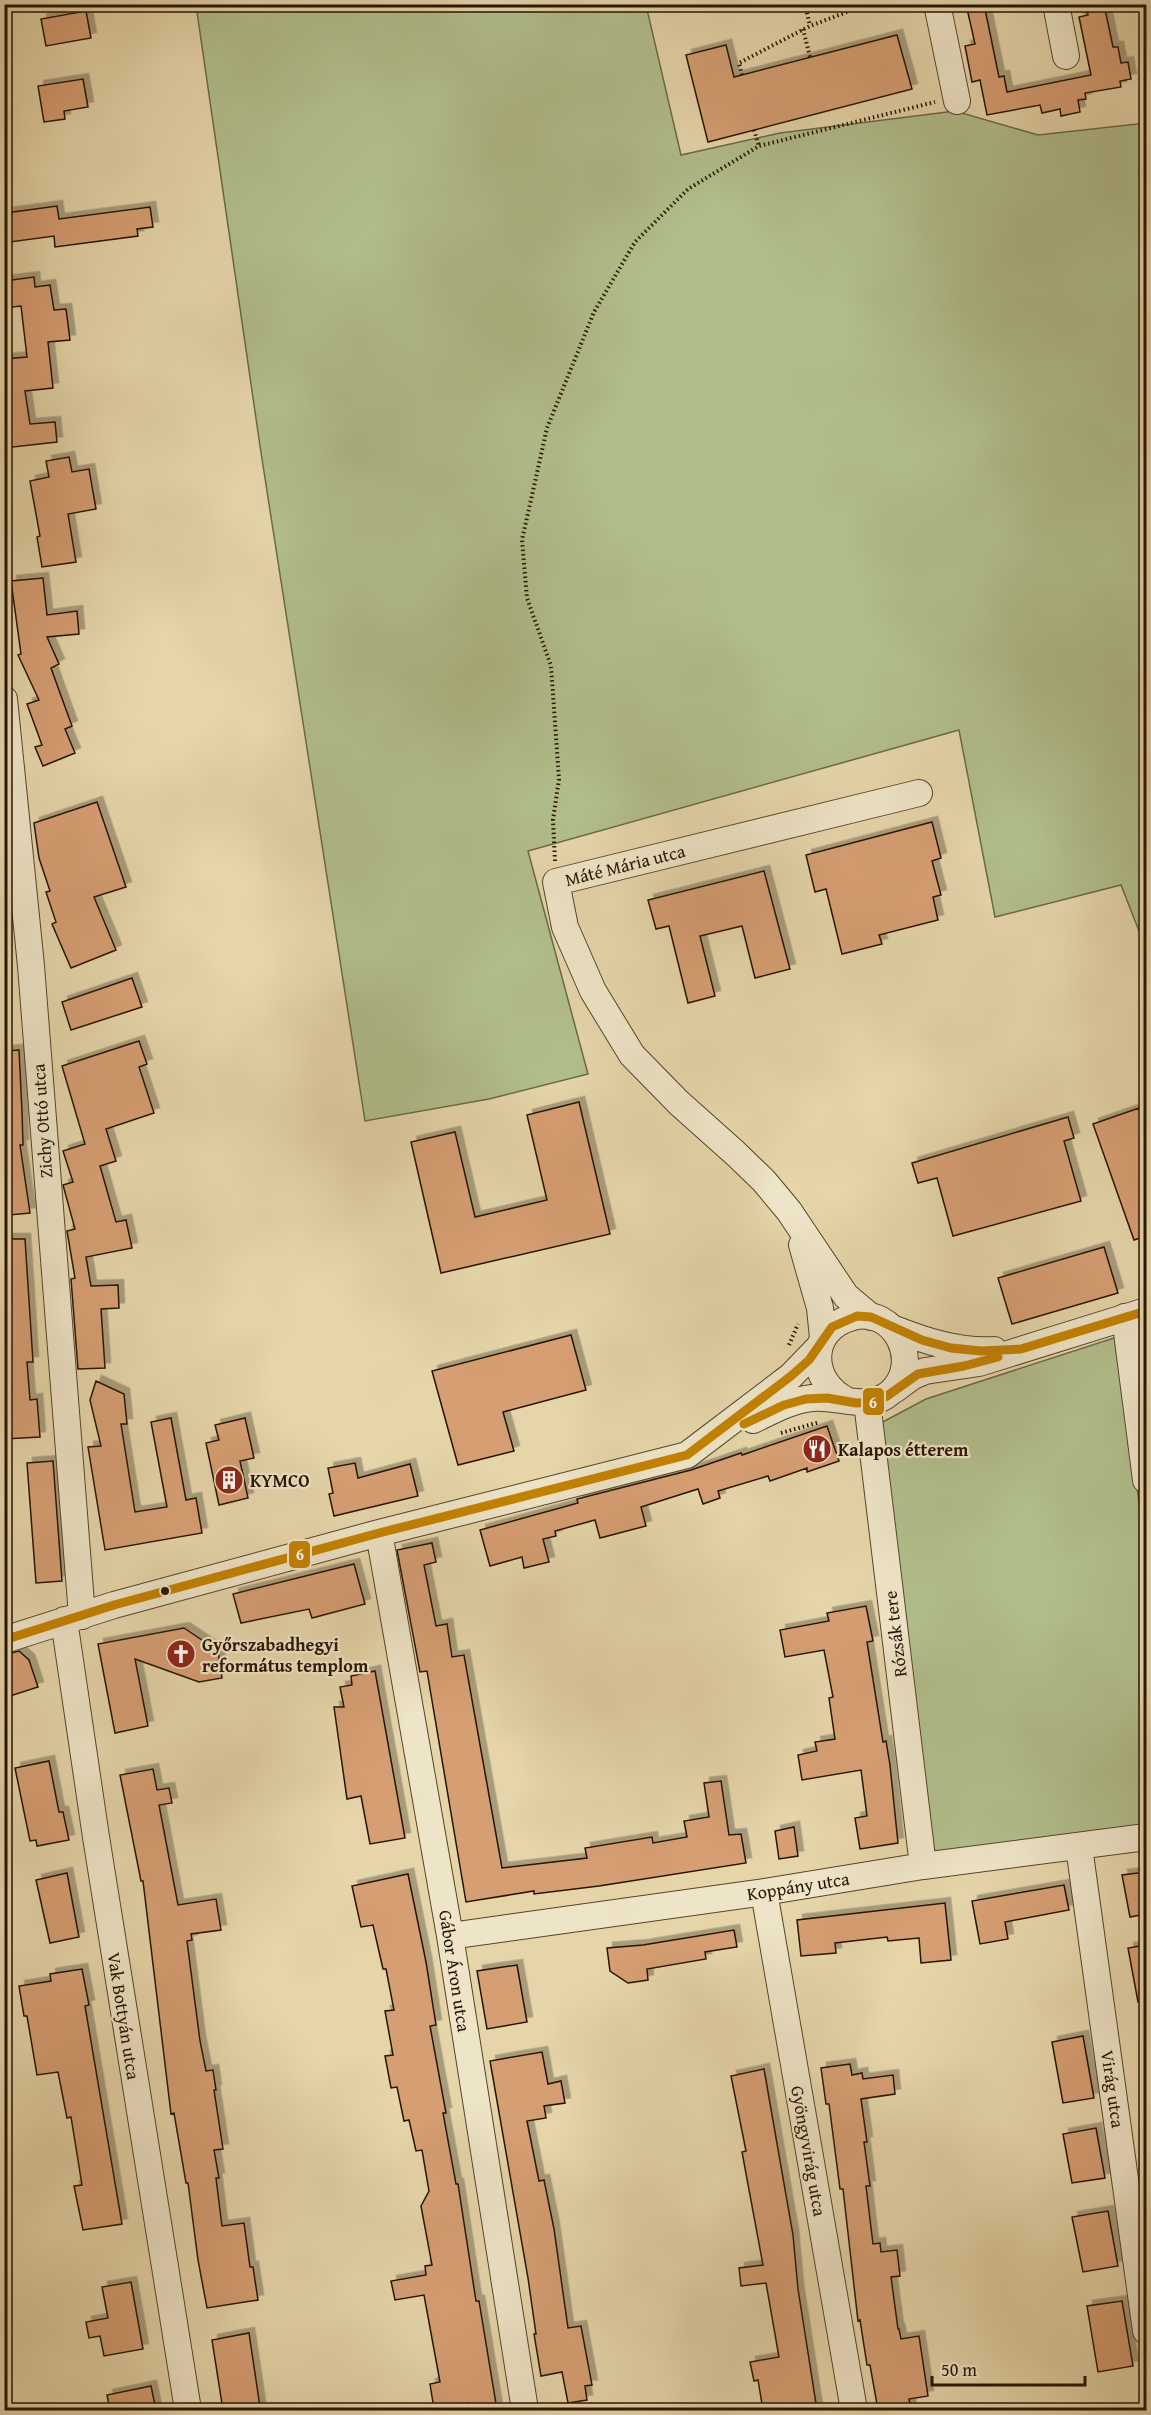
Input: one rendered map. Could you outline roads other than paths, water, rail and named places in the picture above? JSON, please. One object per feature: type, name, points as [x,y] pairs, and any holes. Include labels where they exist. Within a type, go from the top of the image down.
[{"type":"street","points":[[937,4],[946,96]]},
{"type":"street","points":[[1056,4],[1066,56]]},
{"type":"street","name":"Zichy Ottó utca","points":[[4,699],[30,966],[73,1618]]},
{"type":"street","name":"Máté Mária utca","points":[[882,1322],[846,1296],[789,1211],[735,1153],[678,1103],[632,1055],[593,991],[565,927],[556,882],[920,793]]},
{"type":"street","name":"Máté Mária utca","points":[[789,1211],[816,1291],[821,1342]]},
{"type":"street","points":[[698,1448],[786,1404],[815,1397],[858,1402],[882,1398],[913,1376],[925,1371],[979,1364],[1021,1348],[1136,1314],[1146,1480]]},
{"type":"street","points":[[4,1640],[73,1618],[379,1533],[687,1455],[791,1376],[832,1327],[857,1316],[882,1322],[922,1340],[951,1348],[981,1351],[1021,1348]]},
{"type":"street","points":[[882,1322],[900,1338],[905,1356],[904,1370],[891,1392]]},
{"type":"street","points":[[821,1342],[818,1366],[822,1378],[837,1396],[858,1402]]},
{"type":"street","name":"Rózsák tere","points":[[858,1402],[923,1866]]},
{"type":"street","name":"Gábor Áron utca","points":[[379,1533],[450,1936],[525,2410]]},
{"type":"street","name":"Vak Bottyán utca","points":[[73,1618],[96,1838],[188,2410]]},
{"type":"street","name":"Koppány utca","points":[[450,1936],[764,1892],[923,1866],[1146,1837]]},
{"type":"street","name":"Virág utca","points":[[1079,1847],[1146,2331]]},
{"type":"street","name":"Gyöngyvirág utca","points":[[764,1892],[854,2410]]},
{"type":"place","name":"Kalapos étterem","points":[[817,1449]]},
{"type":"place","name":"KYMCO","points":[[229,1480]]},
{"type":"place","name":"Győrszabadhegyi református templom","points":[[181,1654]]}]
